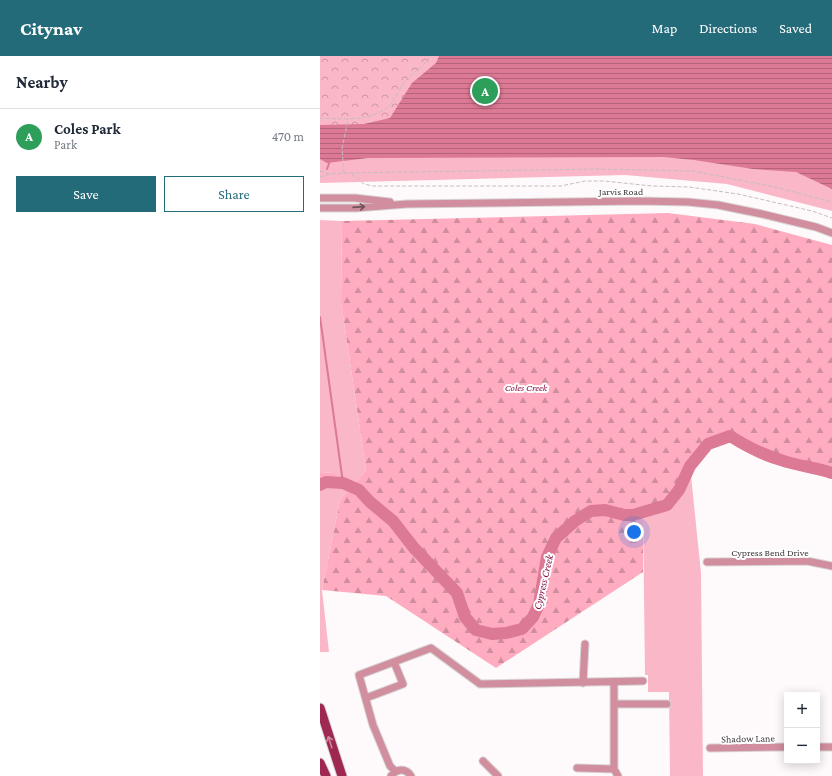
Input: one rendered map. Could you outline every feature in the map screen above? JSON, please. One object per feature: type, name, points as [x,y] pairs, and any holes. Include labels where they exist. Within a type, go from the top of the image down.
[{"type":"main road","points":[[320,708],[342,776]]},
{"type":"main road","points":[[320,763],[326,776]]},
{"type":"street","name":"Jarvis Road","points":[[320,198],[355,198],[407,204]]},
{"type":"street","name":"Jarvis Road","points":[[320,208],[356,208],[407,204],[639,201],[688,202],[718,205],[754,212],[816,227],[832,233]]},
{"type":"street","name":"Cypress Bend Drive","points":[[706,562],[807,562],[832,566]]},
{"type":"street","points":[[583,683],[585,644]]},
{"type":"street","points":[[411,776],[403,770],[393,774],[373,725],[360,675],[432,648],[480,684],[614,683],[643,681]]},
{"type":"street","points":[[366,698],[403,684],[394,662]]},
{"type":"street","points":[[614,683],[614,769],[618,776]]},
{"type":"street","points":[[614,704],[667,704]]},
{"type":"street","name":"Shadow Lane","points":[[710,748],[784,747]]},
{"type":"street","points":[[820,747],[832,747]]},
{"type":"street","points":[[483,761],[495,775]]},
{"type":"street","points":[[577,768],[614,769]]},
{"type":"path","points":[[320,118],[367,117],[376,115],[390,105],[406,80],[428,61],[430,56]]},
{"type":"path","points":[[344,174],[342,149],[348,118]]},
{"type":"path","points":[[320,171],[330,174],[598,169],[693,171],[775,187],[832,202]]},
{"type":"path","points":[[352,173],[364,184],[373,186],[560,186],[585,180],[652,186],[689,187],[738,194],[832,218]]},
{"type":"path","points":[[320,177],[330,174]]},
{"type":"green space","points":[[320,56],[650,56],[650,127],[320,127]]},
{"type":"green space","points":[[832,56],[832,211],[727,184],[625,175],[320,183],[320,127]]},
{"type":"green space","name":"Coles Creek","points":[[668,213],[755,224],[832,245],[832,473],[774,458],[755,450],[730,436],[708,444],[690,466],[679,490],[667,505],[643,512],[643,572],[496,668],[386,596],[322,590],[340,500],[366,470],[341,302],[342,221]]},
{"type":"green space","points":[[320,220],[342,221],[341,302],[366,470],[340,500],[322,590],[329,652],[320,652],[320,482],[338,477],[333,473],[320,472]]},
{"type":"green space","points":[[690,466],[701,573],[703,776],[670,776],[669,692],[648,692],[648,675],[645,675],[643,512],[667,504],[679,490]]},
{"type":"green space","points":[[320,472],[334,473],[338,477],[320,482]]},
{"type":"shaded area","points":[[439,56],[832,56],[832,189],[796,172],[753,169],[663,157],[368,158],[327,163],[320,159],[320,125],[364,124],[390,118],[412,83],[436,63]]},
{"type":"waterway","points":[[327,169],[330,161]]},
{"type":"waterway","points":[[320,317],[343,483]]},
{"type":"waterway","name":"Cypress Creek","points":[[320,485],[326,482],[343,483],[359,490],[370,502],[393,521],[414,548],[457,593],[465,617],[476,630],[492,634],[506,633],[522,629],[533,617],[539,604],[547,557],[556,538],[575,521],[591,511],[605,510],[624,515],[633,515],[667,505],[679,490],[690,466],[708,444],[730,436],[748,447],[768,456],[832,473]]},
{"type":"place","name":"Coles Park","points":[[485,91]]}]
